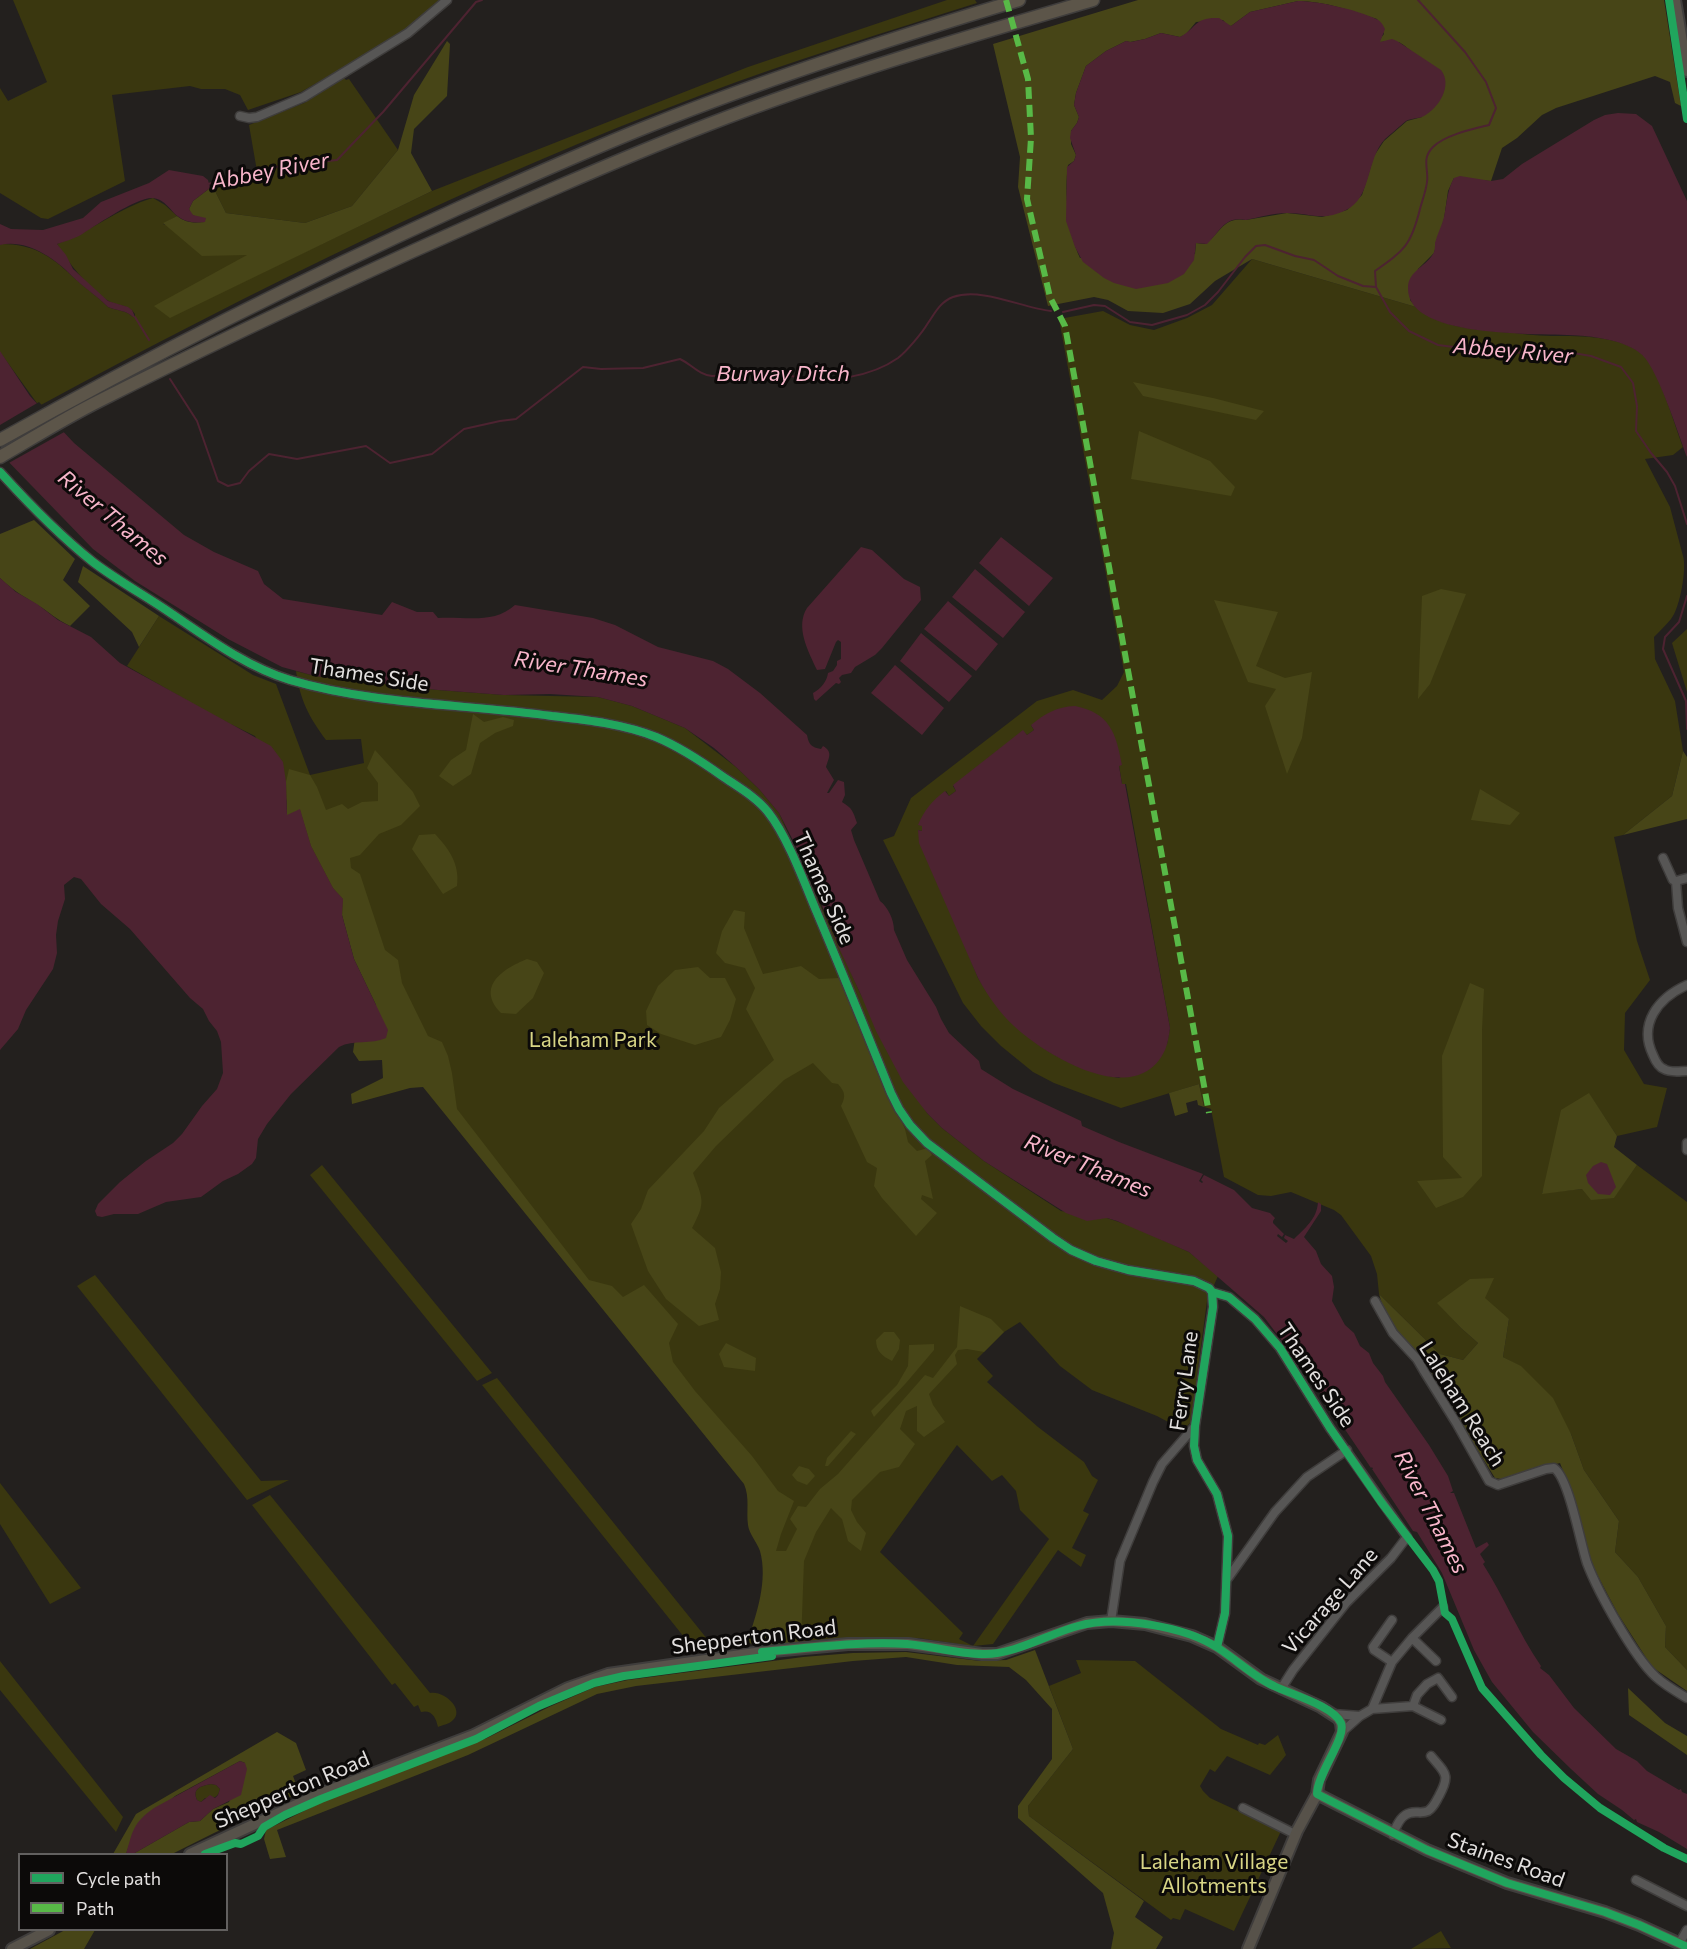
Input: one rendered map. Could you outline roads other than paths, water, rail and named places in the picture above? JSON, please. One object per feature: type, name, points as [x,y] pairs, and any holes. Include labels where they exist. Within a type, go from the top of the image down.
[{"type":"highway","points":[[0,440],[189,337],[513,184],[653,124],[759,84],[862,48],[1019,0]]},
{"type":"highway","points":[[0,457],[96,403],[507,208],[708,124],[922,51],[1093,0]]},
{"type":"main road","points":[[1675,0],[1687,71]]},
{"type":"main road","name":"Shepperton Road","points":[[192,1853],[320,1794],[474,1735],[568,1688],[608,1674],[762,1652],[848,1644],[908,1644],[982,1654],[997,1653],[1087,1623],[1135,1622],[1192,1636],[1217,1647],[1261,1679],[1333,1714]]},
{"type":"main road","points":[[1248,1949],[1296,1834],[1317,1794],[1319,1780],[1342,1732],[1341,1723],[1333,1714]]},
{"type":"main road","name":"Staines Road","points":[[1317,1794],[1413,1845],[1507,1883],[1605,1912],[1683,1946]]},
{"type":"main road","points":[[12,1949],[46,1931]]},
{"type":"street","points":[[240,116],[257,117],[304,97],[408,33],[447,0]]},
{"type":"street","name":"Thames Side","points":[[0,472],[40,516],[91,561],[193,629],[268,672],[327,689],[392,700],[521,711],[589,721],[656,737],[699,760],[756,800],[769,813],[797,866],[850,989],[891,1093],[899,1109],[920,1136],[1053,1238],[1078,1254],[1128,1270],[1194,1281],[1209,1288],[1212,1292],[1229,1297],[1255,1319],[1280,1348],[1330,1428],[1407,1537]]},
{"type":"street","points":[[1663,858],[1670,876],[1676,881],[1678,908],[1687,942]]},
{"type":"street","points":[[1676,881],[1687,878]]},
{"type":"street","points":[[1687,986],[1660,1003],[1650,1018],[1647,1032],[1651,1051],[1658,1065],[1666,1070],[1687,1071]]},
{"type":"street","points":[[1687,1143],[1687,1150]]},
{"type":"street","name":"Ferry Lane","points":[[1212,1292],[1194,1446],[1197,1460],[1217,1494],[1228,1536],[1225,1613],[1217,1647]]},
{"type":"street","name":"Laleham Reach","points":[[1376,1301],[1393,1333],[1417,1359],[1489,1481],[1498,1485],[1546,1469],[1554,1468],[1559,1471],[1570,1498],[1588,1564],[1615,1618],[1646,1666],[1667,1686],[1687,1698]]},
{"type":"street","points":[[1111,1621],[1120,1562],[1153,1482],[1162,1464],[1195,1426]]},
{"type":"street","points":[[1227,1578],[1275,1512],[1307,1477],[1347,1450]]},
{"type":"street","name":"Vicarage Lane","points":[[1281,1689],[1293,1670],[1346,1604],[1391,1558],[1407,1537]]},
{"type":"street","points":[[1372,1709],[1392,1662],[1443,1607]]},
{"type":"street","points":[[1392,1620],[1373,1647],[1392,1662]]},
{"type":"street","points":[[1412,1638],[1436,1661]]},
{"type":"street","points":[[1413,1706],[1417,1695],[1427,1684],[1438,1678],[1452,1697]]},
{"type":"street","points":[[1342,1732],[1372,1709],[1413,1706],[1441,1720]]},
{"type":"street","name":"Shepperton Road","points":[[1333,1714],[1360,1716]]},
{"type":"street","points":[[1394,1834],[1396,1826],[1404,1816],[1431,1809],[1447,1782],[1446,1775],[1431,1756]]},
{"type":"street","points":[[1243,1808],[1260,1811],[1296,1834]]},
{"type":"street","points":[[1636,1880],[1687,1906]]},
{"type":"street","points":[[1683,1946],[1687,1930]]},
{"type":"water","points":[[1298,1],[1359,12],[1379,21],[1385,29],[1380,42],[1392,39],[1397,41],[1441,70],[1446,82],[1445,89],[1435,108],[1422,117],[1406,121],[1385,139],[1379,147],[1365,188],[1354,204],[1346,210],[1330,216],[1282,213],[1228,222],[1207,244],[1196,243],[1194,260],[1184,274],[1168,283],[1136,289],[1104,278],[1083,262],[1066,221],[1067,167],[1074,161],[1076,155],[1070,138],[1071,131],[1079,117],[1074,105],[1086,66],[1106,51],[1126,41],[1145,39],[1161,33],[1180,37],[1200,21],[1211,18],[1219,18],[1231,26],[1250,12]]},
{"type":"water","points":[[1618,113],[1636,114],[1652,126],[1687,201],[1687,457],[1654,372],[1641,354],[1629,346],[1592,337],[1483,331],[1454,326],[1430,318],[1414,305],[1408,288],[1411,277],[1434,252],[1454,178],[1460,176],[1491,181],[1503,179],[1522,164],[1594,120]]},
{"type":"water","points":[[169,170],[203,176],[208,180],[210,188],[193,201],[189,209],[193,215],[206,218],[205,222],[185,220],[160,200],[146,199],[126,207],[79,236],[57,244],[73,269],[108,301],[128,307],[135,317],[108,307],[57,263],[30,247],[0,245],[0,224],[11,229],[43,230],[83,218],[101,202],[149,183]]},
{"type":"water","name":"River Thames","points":[[0,351],[30,396],[74,443],[184,535],[214,552],[258,571],[264,584],[283,599],[382,615],[392,602],[417,612],[433,612],[438,618],[488,617],[506,611],[515,605],[593,618],[615,625],[658,647],[713,661],[728,669],[760,693],[807,735],[811,745],[821,749],[823,746],[826,748],[829,755],[826,767],[834,780],[827,793],[838,780],[844,782],[845,795],[842,802],[852,810],[857,823],[851,830],[854,840],[880,901],[890,914],[907,960],[949,1033],[979,1061],[981,1069],[1013,1089],[1081,1121],[1082,1126],[1203,1174],[1199,1181],[1202,1183],[1204,1175],[1234,1190],[1252,1208],[1270,1213],[1275,1218],[1273,1223],[1284,1234],[1282,1237],[1278,1234],[1277,1236],[1286,1243],[1288,1241],[1284,1238],[1285,1235],[1294,1239],[1313,1218],[1318,1202],[1321,1204],[1321,1211],[1304,1237],[1316,1251],[1321,1264],[1332,1276],[1334,1287],[1332,1301],[1345,1325],[1354,1333],[1360,1346],[1369,1353],[1385,1382],[1448,1476],[1453,1491],[1450,1493],[1454,1493],[1476,1548],[1487,1542],[1489,1545],[1480,1554],[1485,1562],[1483,1564],[1541,1666],[1540,1668],[1549,1675],[1574,1708],[1616,1749],[1637,1761],[1647,1771],[1687,1794],[1687,1849],[1637,1822],[1636,1819],[1634,1820],[1598,1794],[1533,1732],[1492,1682],[1474,1650],[1442,1573],[1417,1532],[1413,1531],[1313,1382],[1264,1317],[1189,1252],[1117,1221],[1107,1218],[1087,1221],[1066,1213],[984,1161],[942,1128],[927,1113],[903,1082],[876,1031],[806,866],[779,813],[736,767],[685,728],[632,706],[598,697],[550,694],[504,695],[315,676],[282,667],[228,639],[135,581],[93,549],[0,453]]},
{"type":"water","points":[[1001,537],[1053,578],[1029,606],[979,563]]},
{"type":"water","points":[[861,547],[872,550],[904,579],[920,587],[921,600],[875,655],[855,667],[851,673],[842,675],[839,678],[841,682],[839,684],[836,683],[816,701],[813,693],[819,689],[828,673],[833,671],[837,661],[841,659],[841,642],[838,640],[836,642],[825,669],[817,670],[804,639],[802,623],[804,615],[807,608]]},
{"type":"water","points":[[975,569],[1025,612],[1003,638],[952,597]]},
{"type":"water","points":[[0,578],[16,592],[58,620],[91,637],[120,663],[271,746],[283,762],[287,815],[300,809],[311,846],[333,888],[343,899],[342,915],[354,959],[388,1030],[386,1038],[339,1047],[291,1094],[267,1124],[258,1139],[256,1158],[252,1164],[201,1197],[166,1202],[138,1214],[114,1214],[102,1217],[97,1216],[95,1211],[98,1204],[120,1182],[182,1134],[217,1089],[223,1073],[221,1042],[203,1009],[190,998],[130,929],[101,904],[81,879],[74,877],[64,885],[65,899],[58,921],[57,953],[53,969],[26,1010],[18,1029],[0,1050]]},
{"type":"water","points":[[948,601],[998,644],[976,671],[924,629]]},
{"type":"water","points":[[921,633],[972,676],[949,702],[900,661]]},
{"type":"water","points":[[895,665],[944,708],[922,735],[871,693]]},
{"type":"water","points":[[1075,706],[1087,709],[1104,719],[1117,743],[1122,765],[1119,766],[1122,784],[1125,784],[1170,1028],[1165,1050],[1152,1068],[1134,1076],[1113,1077],[1068,1063],[1029,1038],[1003,1015],[978,978],[919,843],[918,830],[922,831],[922,826],[918,825],[926,810],[937,798],[945,791],[949,796],[956,791],[953,785],[1023,730],[1027,735],[1034,730],[1031,725],[1042,717],[1057,709]]},
{"type":"water","points":[[1601,1162],[1607,1164],[1616,1187],[1610,1195],[1598,1194],[1588,1183],[1586,1175],[1593,1166]]},
{"type":"water","points":[[240,1761],[245,1763],[247,1769],[241,1795],[213,1809],[200,1821],[189,1822],[135,1853],[126,1853],[130,1839],[142,1818],[154,1808]],"holes":[[[211,1784],[220,1789],[215,1798],[210,1795],[201,1802],[197,1800],[198,1788]]]},
{"type":"waterway","name":"Abbey River","points":[[208,184],[275,167],[337,160],[383,112],[476,2],[482,0]]},
{"type":"waterway","name":"Abbey River","points":[[1418,0],[1465,52],[1486,82],[1496,108],[1489,125],[1452,136],[1429,151],[1426,160],[1426,185],[1410,239],[1400,252],[1375,271],[1376,287],[1390,312],[1409,331],[1438,345],[1493,352],[1561,351],[1591,356],[1621,367],[1633,383],[1637,406],[1636,431],[1675,486],[1687,524]]},
{"type":"waterway","name":"Burway Ditch","points":[[1063,312],[1094,305],[1105,306],[1130,322],[1152,325],[1187,315],[1205,305],[1256,246],[1265,245],[1314,260],[1338,276],[1363,286],[1376,287]]},
{"type":"waterway","name":"Burway Ditch","points":[[170,379],[197,421],[218,481],[228,486],[240,483],[249,471],[269,454],[297,459],[366,446],[390,463],[432,454],[464,429],[516,419],[583,367],[643,368],[680,359],[703,374],[712,376],[757,370],[810,379],[836,379],[875,370],[898,358],[918,337],[941,305],[953,297],[989,296],[1051,311]]},
{"type":"waterway","name":"Burway Ditch","points":[[135,317],[149,340]]},
{"type":"waterway","name":"Abbey River","points":[[1687,596],[1679,622],[1665,637],[1663,649],[1686,701],[1687,729]]},
{"type":"park label","name":"Laleham Park","points":[[593,1040]]},
{"type":"park label","name":"Laleham Village Allotments","points":[[1214,1874]]}]
